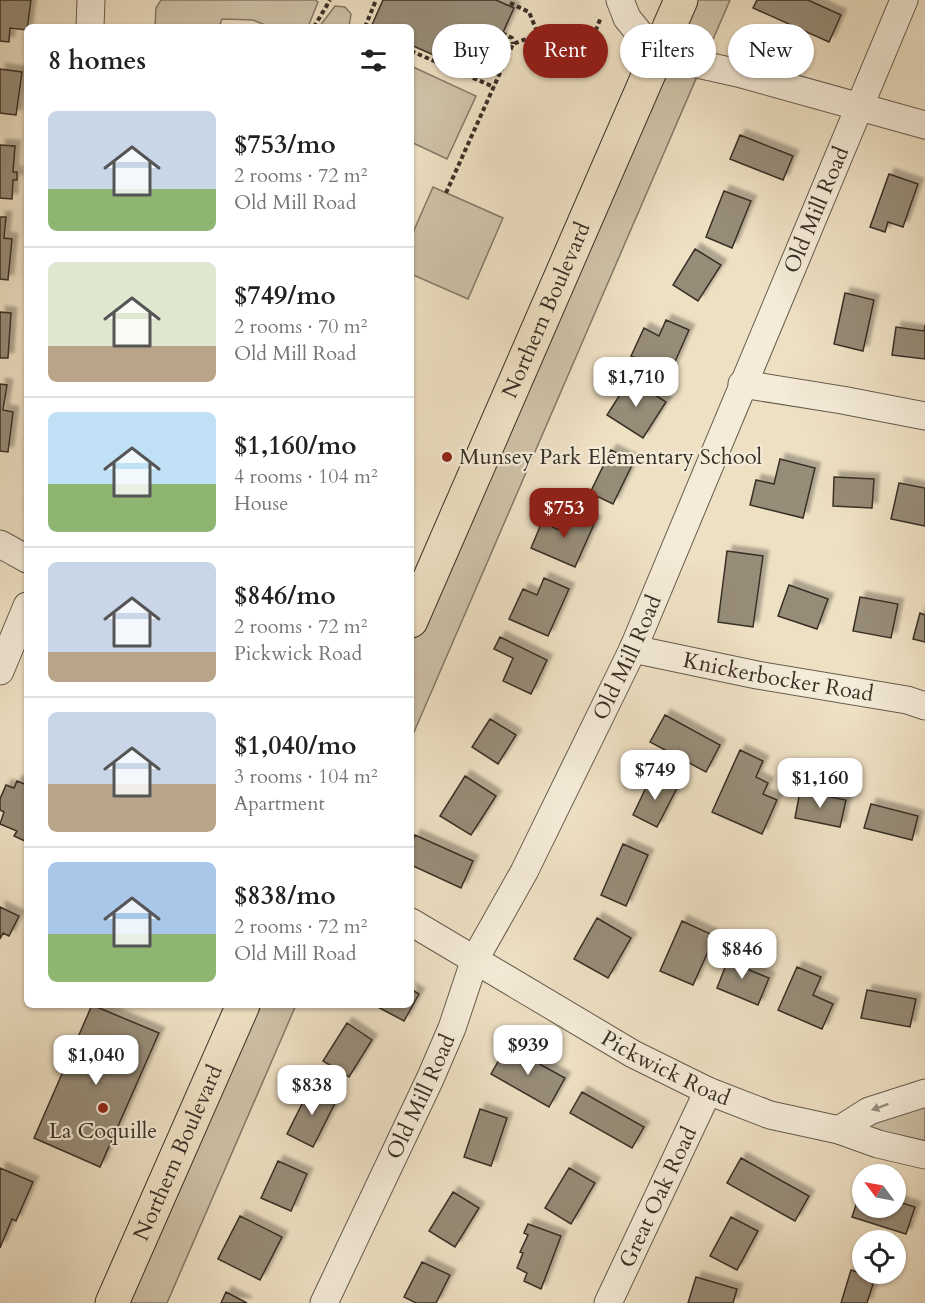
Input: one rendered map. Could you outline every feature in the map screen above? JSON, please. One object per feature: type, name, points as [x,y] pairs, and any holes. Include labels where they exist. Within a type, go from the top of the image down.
[{"type":"main road","name":"Northern Boulevard","points":[[671,24],[681,0]]},
{"type":"main road","name":"Northern Boulevard","points":[[414,614],[647,78]]},
{"type":"main road","name":"Northern Boulevard","points":[[112,1303],[242,1008]]},
{"type":"street","points":[[90,24],[92,0]]},
{"type":"street","name":"Old Mill Road","points":[[324,1303],[430,1079],[452,1028],[475,959],[524,872],[633,649],[904,0]]},
{"type":"street","points":[[612,5],[632,24]]},
{"type":"street","points":[[716,69],[925,125]]},
{"type":"street","points":[[742,384],[843,399],[925,416]]},
{"type":"street","points":[[0,544],[24,557]]},
{"type":"street","points":[[0,671],[24,613]]},
{"type":"street","name":"Knickerbocker Road","points":[[633,649],[757,675],[907,700],[925,706]]},
{"type":"street","name":"Pickwick Road","points":[[414,924],[633,1054],[708,1091],[771,1114],[839,1130],[878,1144],[925,1155]]},
{"type":"street","name":"Great Oak Road","points":[[608,1303],[708,1091]]},
{"type":"street","points":[[839,1130],[869,1111],[925,1093]]},
{"type":"path","points":[[316,24],[330,0]]},
{"type":"path","points":[[366,24],[376,0]]},
{"type":"path","points":[[510,3],[529,12],[534,24]]},
{"type":"path","points":[[601,24],[612,5]]},
{"type":"path","points":[[446,193],[513,44],[511,38]]},
{"type":"path","points":[[513,44],[523,40]]},
{"type":"path","points":[[414,52],[494,87]]},
{"type":"shaded area","points":[[161,0],[315,0],[318,2],[309,24],[263,24],[253,20],[222,19],[220,24],[155,24],[156,8]]},
{"type":"shaded area","points":[[681,0],[730,0],[716,32],[716,24],[671,24]]},
{"type":"shaded area","points":[[335,6],[345,7],[351,14],[349,24],[321,24]]},
{"type":"shaded area","points":[[414,67],[432,76],[432,78],[437,78],[476,96],[447,159],[414,143]]},
{"type":"shaded area","points":[[647,78],[696,78],[414,732],[414,614]]},
{"type":"shaded area","points":[[433,187],[503,218],[468,299],[414,275],[414,230]]},
{"type":"shaded area","points":[[242,1008],[295,1008],[167,1303],[112,1303]]},
{"type":"shaded area","points":[[925,1093],[925,1155],[839,1130]]},
{"type":"building","points":[[0,0],[31,0],[28,24],[24,24],[24,30],[10,28],[9,42],[0,41]]},
{"type":"building","points":[[383,0],[496,0],[514,8],[507,24],[432,24],[432,54],[414,46],[414,24],[372,24]]},
{"type":"building","points":[[757,0],[808,0],[841,15],[829,42],[814,35],[814,24],[789,24],[753,8]]},
{"type":"building","points":[[0,69],[22,72],[16,115],[0,113]]},
{"type":"building","points":[[740,135],[793,156],[783,180],[730,159]]},
{"type":"building","points":[[0,145],[15,146],[13,172],[17,172],[17,180],[13,180],[12,199],[0,198]]},
{"type":"building","points":[[889,174],[918,184],[903,227],[888,222],[885,232],[870,227]]},
{"type":"building","points":[[724,191],[751,201],[732,248],[706,237]]},
{"type":"building","points":[[0,217],[6,217],[4,238],[12,239],[8,280],[0,279]]},
{"type":"building","points":[[695,249],[721,265],[698,301],[673,285]]},
{"type":"building","points":[[845,293],[874,300],[863,351],[834,344]]},
{"type":"building","points":[[0,312],[11,313],[8,358],[0,358]]},
{"type":"building","points":[[666,320],[689,330],[670,373],[631,356],[644,328],[659,336]]},
{"type":"building","points":[[925,325],[925,359],[892,355],[896,327],[924,331]]},
{"type":"building","points":[[630,379],[666,402],[643,438],[607,415]]},
{"type":"building","points":[[0,384],[7,385],[3,410],[13,412],[8,452],[0,451]]},
{"type":"building","points":[[611,450],[634,461],[613,504],[590,493]]},
{"type":"building","points":[[780,459],[815,468],[803,518],[750,505],[756,480],[774,484]]},
{"type":"building","points":[[834,477],[874,479],[872,508],[833,506]]},
{"type":"building","points":[[899,483],[925,488],[925,526],[891,519]]},
{"type":"building","points":[[568,510],[595,522],[575,567],[531,548],[542,522],[559,530]]},
{"type":"building","points":[[727,551],[763,556],[753,627],[718,622]]},
{"type":"building","points":[[544,578],[569,589],[548,636],[509,619],[523,589],[537,595]]},
{"type":"building","points":[[789,585],[828,599],[817,629],[778,616]]},
{"type":"building","points":[[860,597],[898,604],[891,638],[853,631]]},
{"type":"building","points":[[920,613],[925,615],[925,642],[913,639]]},
{"type":"building","points":[[500,637],[547,660],[531,694],[503,681],[513,658],[494,649]]},
{"type":"building","points":[[665,715],[720,745],[706,772],[650,742]]},
{"type":"building","points":[[490,719],[516,735],[498,764],[472,747]]},
{"type":"building","points":[[740,750],[763,761],[756,777],[768,783],[763,794],[777,800],[762,834],[712,812]]},
{"type":"building","points":[[652,775],[677,788],[657,827],[633,815]]},
{"type":"building","points":[[465,776],[496,796],[471,835],[440,816]]},
{"type":"building","points":[[17,781],[24,784],[24,841],[14,836],[17,831],[0,824],[4,812],[0,810],[0,799],[6,785],[14,788]]},
{"type":"building","points":[[800,791],[846,800],[840,827],[795,818]]},
{"type":"building","points":[[871,804],[918,816],[912,840],[864,828]]},
{"type":"building","points":[[415,835],[473,861],[461,888],[414,866]]},
{"type":"building","points":[[623,844],[648,855],[626,906],[601,895]]},
{"type":"building","points":[[0,907],[19,916],[9,936],[3,933],[0,939]]},
{"type":"building","points":[[597,918],[631,938],[608,978],[574,959]]},
{"type":"building","points":[[682,921],[715,936],[693,985],[660,971]]},
{"type":"building","points":[[731,952],[746,957],[742,967],[769,978],[758,1005],[717,988]]},
{"type":"building","points":[[797,967],[821,977],[813,995],[833,1004],[822,1029],[778,1010]]},
{"type":"building","points":[[867,990],[916,999],[910,1027],[861,1018]]},
{"type":"building","points":[[414,991],[419,994],[414,1003]]},
{"type":"building","points":[[91,1008],[99,1008],[159,1033],[100,1167],[34,1138]]},
{"type":"building","points":[[380,1008],[411,1008],[404,1021]]},
{"type":"building","points":[[347,1023],[372,1040],[349,1077],[323,1061]]},
{"type":"building","points":[[507,1046],[565,1078],[549,1107],[491,1074]]},
{"type":"building","points":[[311,1086],[337,1099],[313,1147],[287,1134]]},
{"type":"building","points":[[582,1092],[644,1127],[632,1148],[570,1113]]},
{"type":"building","points":[[480,1109],[507,1118],[491,1166],[464,1157]]},
{"type":"building","points":[[741,1158],[809,1196],[795,1221],[727,1183]]},
{"type":"building","points":[[278,1161],[307,1174],[291,1211],[261,1198]]},
{"type":"building","points":[[0,1168],[33,1182],[16,1221],[12,1219],[0,1248]]},
{"type":"building","points":[[569,1168],[595,1183],[571,1224],[545,1208]]},
{"type":"building","points":[[453,1192],[479,1208],[455,1247],[429,1231]]},
{"type":"building","points":[[906,1204],[915,1207],[906,1234],[906,1230],[893,1230],[855,1218],[906,1218]]},
{"type":"building","points":[[240,1216],[282,1237],[260,1280],[218,1259]]},
{"type":"building","points":[[731,1217],[758,1231],[737,1270],[710,1256]]},
{"type":"building","points":[[528,1224],[561,1236],[541,1289],[524,1281],[527,1273],[517,1268],[523,1253],[520,1252],[528,1235],[524,1233]]},
{"type":"building","points":[[422,1262],[450,1275],[436,1303],[416,1303],[404,1297]]},
{"type":"building","points":[[851,1270],[852,1284],[873,1284],[867,1303],[841,1303]]},
{"type":"building","points":[[696,1277],[737,1289],[733,1303],[688,1303]]},
{"type":"building","points":[[226,1292],[247,1303],[221,1303]]},
{"type":"place","name":"Munsey Park Elementary School","points":[[447,457]]},
{"type":"place","name":"La Coquille","points":[[103,1108]]}]
